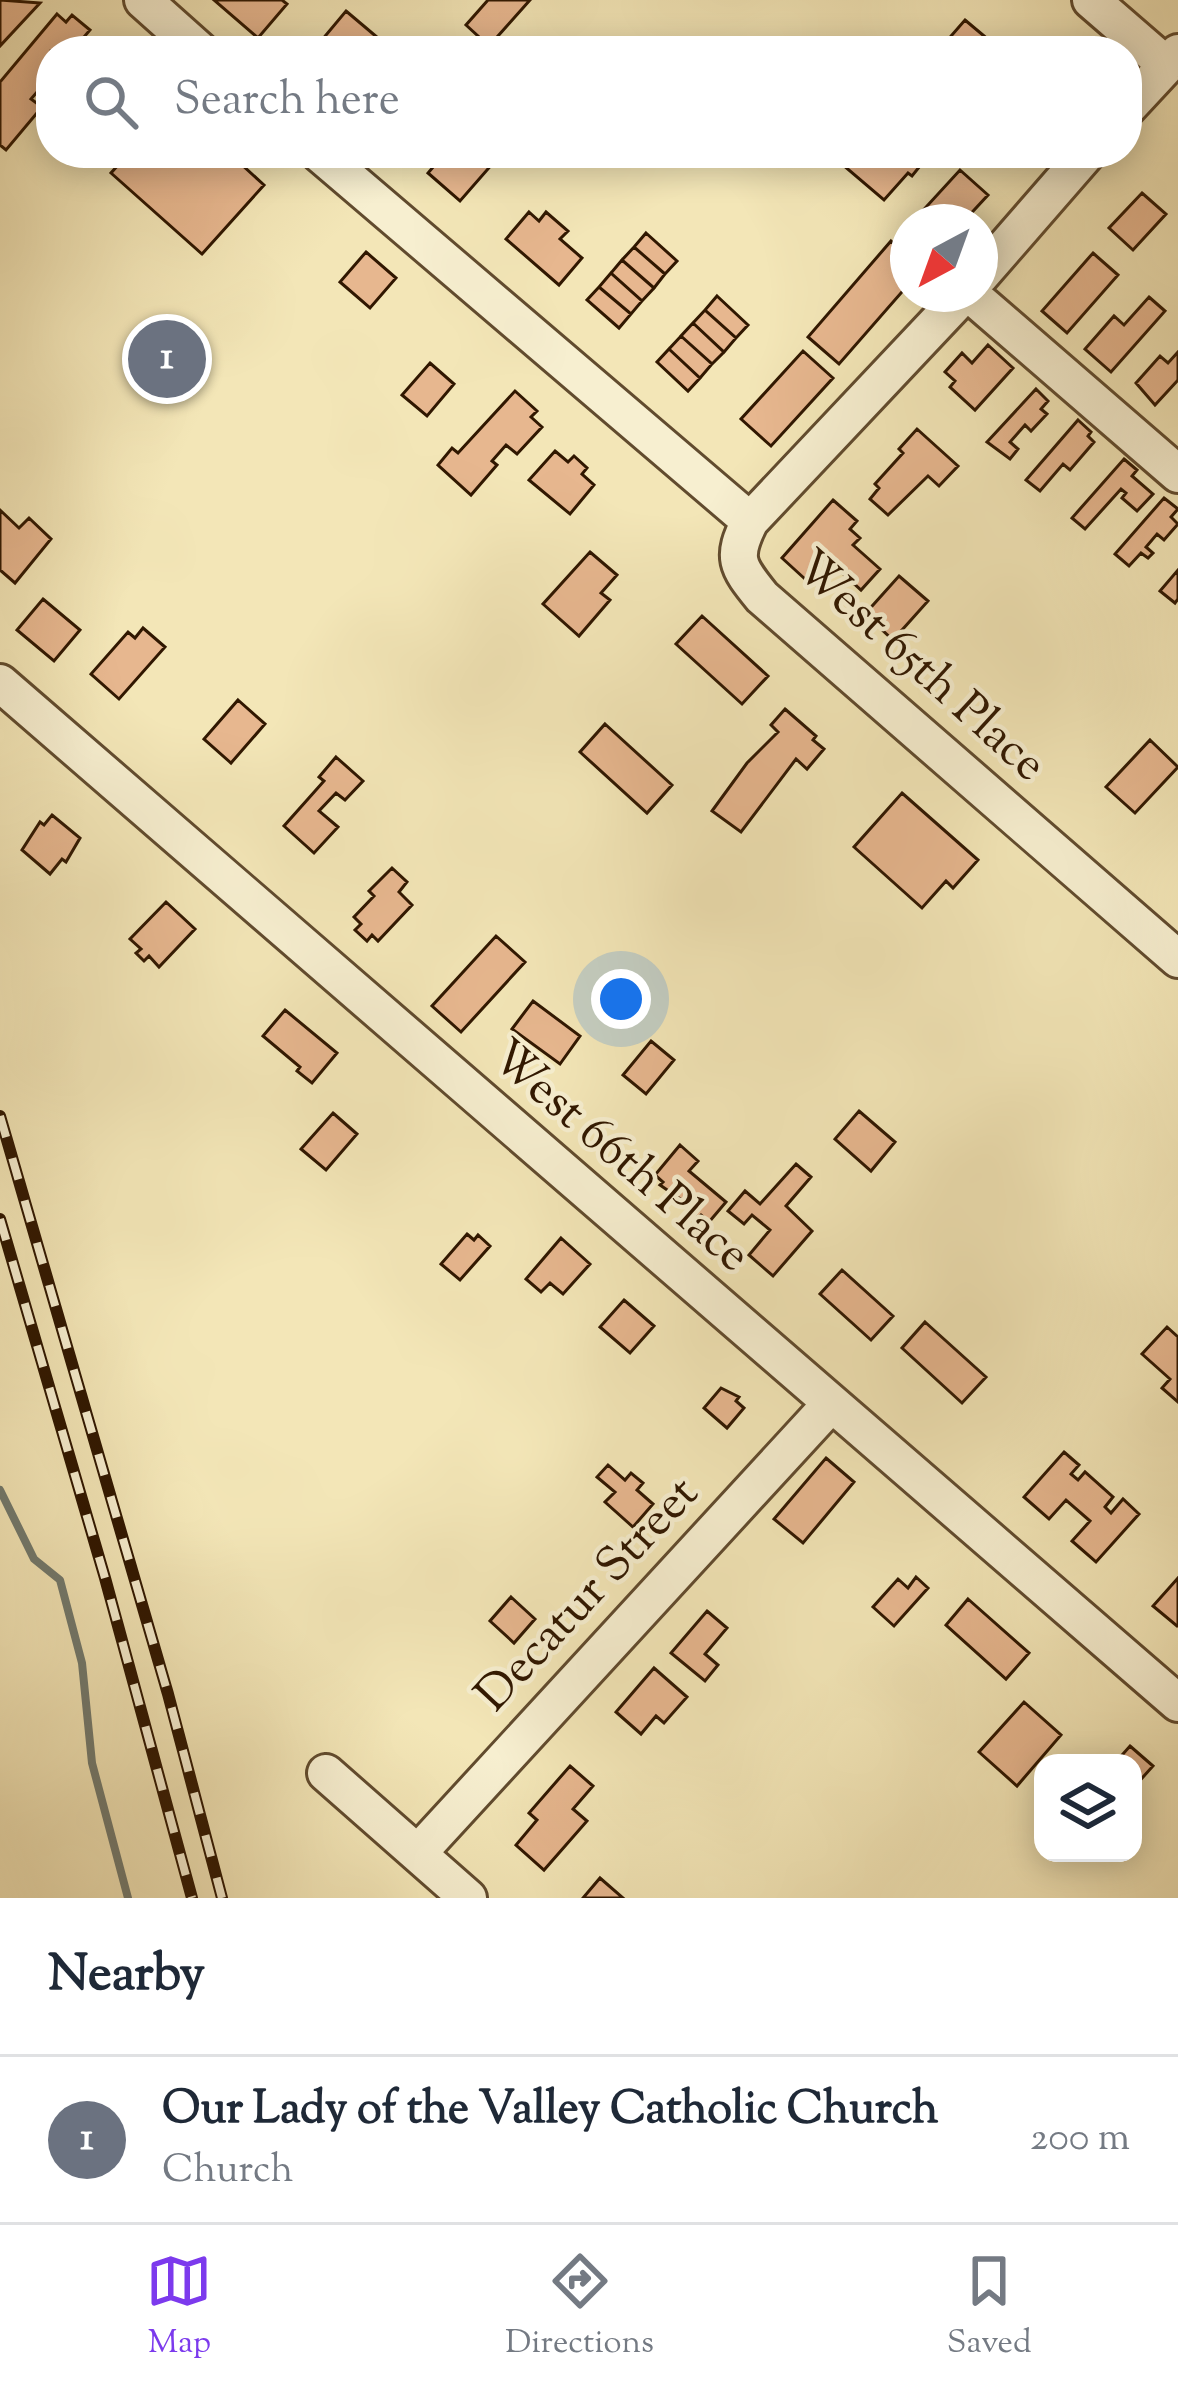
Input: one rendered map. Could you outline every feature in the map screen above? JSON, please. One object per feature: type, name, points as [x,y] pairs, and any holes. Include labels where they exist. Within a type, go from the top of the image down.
[{"type":"street","points":[[143,0],[183,36]]},
{"type":"street","points":[[1091,0],[1141,36]]},
{"type":"street","points":[[1142,37],[1172,58],[1142,91]]},
{"type":"street","name":"West 65th Place","points":[[337,168],[750,521],[737,548],[738,561],[762,597],[1178,959]]},
{"type":"street","points":[[998,255],[1074,168]]},
{"type":"street","points":[[750,521],[950,312]]},
{"type":"street","points":[[988,312],[1178,474]]},
{"type":"street","name":"West 66th Place","points":[[0,683],[1178,1703]]},
{"type":"street","name":"Decatur Street","points":[[418,1853],[830,1405]]},
{"type":"street","points":[[326,1773],[468,1898]]},
{"type":"building","points":[[0,0],[40,3],[0,46]]},
{"type":"building","points":[[214,0],[282,0],[287,4],[256,36]]},
{"type":"building","points":[[488,0],[530,0],[498,36],[478,36],[466,25]]},
{"type":"building","points":[[346,11],[376,36],[325,36]]},
{"type":"building","points":[[57,14],[66,22],[72,15],[90,30],[85,36],[39,36]]},
{"type":"building","points":[[965,20],[984,36],[951,36]]},
{"type":"building","points":[[36,39],[36,93],[31,99],[36,103],[36,114],[6,150],[0,145],[0,82]]},
{"type":"building","points":[[116,168],[245,168],[264,185],[202,254],[111,173]]},
{"type":"building","points":[[432,168],[489,168],[460,201],[428,173]]},
{"type":"building","points":[[846,168],[918,168],[884,200]]},
{"type":"building","points":[[960,170],[988,195],[980,204],[929,204]]},
{"type":"building","points":[[1142,193],[1166,214],[1133,250],[1109,228]]},
{"type":"building","points":[[529,212],[539,221],[546,212],[568,231],[560,239],[582,258],[559,285],[506,239]]},
{"type":"building","points":[[646,233],[677,261],[665,274],[634,247]]},
{"type":"building","points":[[890,242],[890,306],[839,364],[808,337]]},
{"type":"building","points":[[634,247],[665,274],[654,288],[622,260]]},
{"type":"building","points":[[366,252],[396,278],[370,308],[340,282]]},
{"type":"building","points":[[1093,253],[1118,275],[1067,333],[1042,311]]},
{"type":"building","points":[[622,260],[654,288],[642,301],[611,273]]},
{"type":"building","points":[[611,273],[642,301],[631,314],[599,287]]},
{"type":"building","points":[[599,287],[631,314],[619,328],[587,300]]},
{"type":"building","points":[[717,296],[748,325],[736,338],[705,310]]},
{"type":"building","points":[[1149,297],[1165,311],[1111,372],[1085,349],[1114,316],[1124,325]]},
{"type":"building","points":[[705,310],[736,338],[724,352],[693,323]]},
{"type":"building","points":[[693,323],[724,352],[712,364],[681,336]]},
{"type":"building","points":[[681,336],[712,364],[700,378],[669,349]]},
{"type":"building","points":[[988,345],[1013,368],[975,410],[950,387],[955,381],[945,372],[962,353],[972,363]]},
{"type":"building","points":[[669,349],[700,378],[688,391],[657,362]]},
{"type":"building","points":[[803,351],[833,378],[771,446],[741,419]]},
{"type":"building","points":[[1178,352],[1178,380],[1155,405],[1136,383],[1160,356],[1168,363]]},
{"type":"building","points":[[430,363],[454,384],[427,416],[402,395]]},
{"type":"building","points":[[1036,389],[1048,401],[1041,409],[1047,414],[1031,431],[1025,425],[1010,442],[1018,449],[1010,459],[987,442]]},
{"type":"building","points":[[515,391],[537,411],[531,417],[542,427],[517,454],[506,445],[492,461],[497,465],[471,495],[438,465],[452,448],[458,453]]},
{"type":"building","points":[[1078,420],[1094,442],[1070,470],[1063,464],[1040,491],[1026,480]]},
{"type":"building","points":[[917,429],[958,466],[939,486],[928,476],[888,515],[870,499],[879,488],[875,484]]},
{"type":"building","points":[[555,451],[568,462],[574,456],[587,468],[582,474],[594,485],[570,514],[529,480]]},
{"type":"building","points":[[1124,459],[1137,470],[1132,476],[1153,494],[1137,511],[1122,498],[1126,493],[1121,489],[1085,529],[1072,518]]},
{"type":"building","points":[[1164,498],[1178,509],[1171,517],[1178,524],[1164,540],[1157,534],[1146,547],[1153,553],[1148,558],[1141,553],[1129,566],[1115,554]]},
{"type":"building","points":[[833,500],[857,521],[850,529],[860,538],[853,545],[880,569],[861,590],[825,557],[805,579],[782,558]]},
{"type":"building","points":[[0,510],[19,528],[29,518],[51,539],[15,583],[0,570]]},
{"type":"building","points":[[590,552],[617,575],[601,593],[610,600],[579,636],[543,604]]},
{"type":"building","points":[[1178,570],[1178,599],[1175,603],[1160,591]]},
{"type":"building","points":[[899,576],[928,601],[893,640],[865,614]]},
{"type":"building","points":[[43,599],[80,630],[54,661],[17,630]]},
{"type":"building","points":[[702,616],[768,676],[742,704],[676,644]]},
{"type":"building","points":[[143,628],[165,647],[119,699],[91,674],[128,632],[135,638]]},
{"type":"building","points":[[238,700],[265,724],[231,763],[204,739]]},
{"type":"building","points":[[785,709],[824,749],[807,769],[796,759],[741,832],[712,811],[747,763],[778,732],[771,725]]},
{"type":"building","points":[[605,724],[672,785],[647,813],[580,752]]},
{"type":"building","points":[[1150,740],[1178,767],[1135,813],[1106,787]]},
{"type":"building","points":[[336,757],[363,781],[345,800],[336,793],[319,811],[338,827],[314,853],[284,826],[324,781],[319,777]]},
{"type":"building","points":[[902,793],[978,860],[953,888],[946,881],[922,908],[854,847]]},
{"type":"building","points":[[52,815],[80,838],[66,862],[62,859],[50,874],[22,850],[40,822],[44,825]]},
{"type":"building","points":[[392,868],[407,882],[399,892],[412,905],[378,941],[372,935],[367,941],[355,930],[361,924],[354,917],[374,896],[369,891]]},
{"type":"building","points":[[166,902],[195,929],[159,967],[149,956],[144,961],[136,953],[141,949],[130,939]]},
{"type":"building","points":[[496,936],[525,962],[461,1032],[432,1006]]},
{"type":"building","points":[[533,1001],[580,1036],[560,1064],[512,1029]]},
{"type":"building","points":[[285,1010],[337,1053],[312,1083],[263,1036]]},
{"type":"building","points":[[651,1041],[674,1060],[646,1094],[623,1075]]},
{"type":"building","points":[[859,1111],[895,1142],[871,1171],[835,1139]]},
{"type":"building","points":[[333,1113],[357,1134],[326,1170],[301,1149]]},
{"type":"building","points":[[680,1145],[698,1161],[689,1171],[726,1202],[709,1222],[660,1185],[663,1182],[655,1175]]},
{"type":"building","points":[[796,1164],[811,1177],[786,1206],[812,1231],[773,1276],[749,1255],[770,1230],[752,1215],[744,1224],[728,1211],[745,1191],[760,1204]]},
{"type":"building","points":[[467,1234],[474,1240],[478,1235],[490,1246],[460,1280],[441,1264]]},
{"type":"building","points":[[561,1238],[590,1264],[563,1294],[550,1283],[541,1292],[526,1279]]},
{"type":"building","points":[[842,1270],[893,1316],[871,1340],[820,1294]]},
{"type":"building","points":[[624,1300],[654,1326],[630,1353],[600,1327]]},
{"type":"building","points":[[925,1322],[986,1377],[962,1403],[902,1348]]},
{"type":"building","points":[[1167,1327],[1178,1337],[1178,1402],[1162,1388],[1170,1379],[1142,1354]]},
{"type":"building","points":[[721,1388],[739,1397],[736,1401],[744,1408],[727,1428],[704,1408]]},
{"type":"building","points":[[1064,1452],[1079,1465],[1071,1474],[1078,1480],[1085,1472],[1113,1497],[1105,1507],[1111,1513],[1123,1499],[1139,1514],[1096,1562],[1072,1541],[1090,1521],[1066,1500],[1049,1519],[1024,1497]]},
{"type":"building","points":[[826,1458],[854,1482],[803,1543],[774,1519]]},
{"type":"building","points":[[608,1465],[625,1480],[631,1473],[643,1483],[637,1490],[653,1504],[633,1527],[605,1502],[615,1492],[597,1477]]},
{"type":"building","points":[[916,1577],[928,1588],[894,1626],[873,1607],[898,1579],[908,1588]]},
{"type":"building","points":[[1178,1578],[1178,1625],[1177,1626],[1153,1606]]},
{"type":"building","points":[[511,1597],[535,1619],[514,1643],[490,1621]]},
{"type":"building","points":[[968,1599],[1029,1653],[1006,1679],[946,1625]]},
{"type":"building","points":[[707,1611],[727,1628],[705,1654],[718,1665],[705,1681],[671,1653]]},
{"type":"building","points":[[654,1668],[687,1697],[664,1723],[656,1716],[641,1734],[616,1712]]},
{"type":"building","points":[[1024,1702],[1061,1735],[1045,1754],[1034,1754],[1034,1766],[1017,1786],[979,1752]]},
{"type":"building","points":[[1142,1756],[1153,1766],[1142,1778]]},
{"type":"building","points":[[570,1766],[593,1786],[573,1809],[587,1821],[544,1870],[516,1845],[537,1820],[529,1813]]},
{"type":"building","points":[[600,1878],[623,1898],[583,1898]]},
{"type":"waterway","points":[[0,1490],[34,1559],[60,1580],[82,1663],[92,1763],[128,1898]]},
{"type":"railway","points":[[0,1116],[168,1694],[222,1898]]},
{"type":"railway","points":[[0,1219],[192,1898]]},
{"type":"place","name":"Our Lady of the Valley Catholic Church","points":[[167,359]]}]
